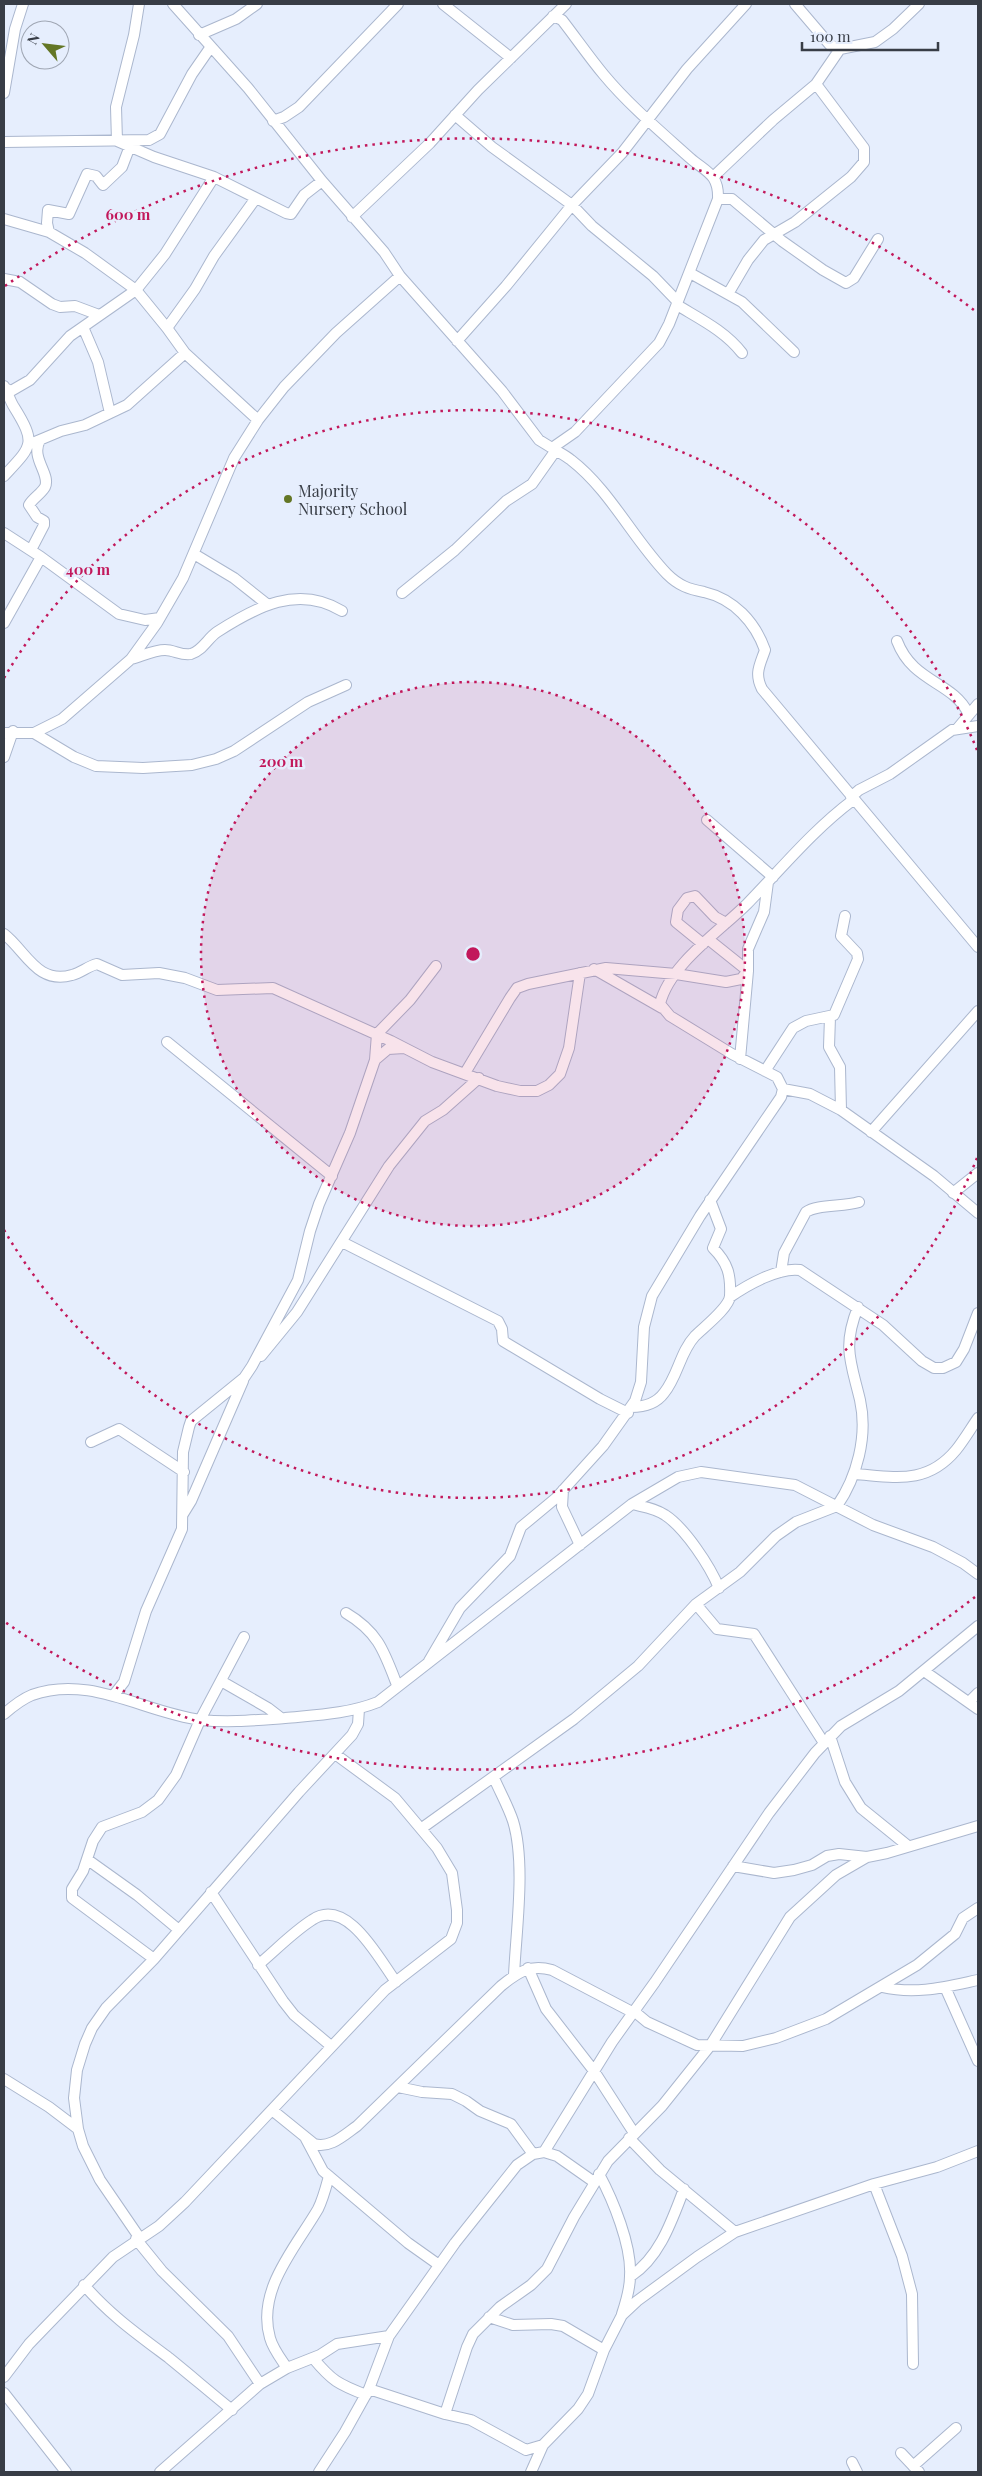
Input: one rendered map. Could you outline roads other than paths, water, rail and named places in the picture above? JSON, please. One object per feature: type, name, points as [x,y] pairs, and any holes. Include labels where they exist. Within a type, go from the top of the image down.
[{"type":"street","points":[[4,93],[15,29],[23,4]]},
{"type":"street","points":[[117,141],[116,107],[134,35],[139,4]]},
{"type":"street","points":[[173,4],[210,48],[248,88],[322,181],[384,252],[400,276],[502,391],[539,440],[571,459],[592,480],[667,574],[683,587],[724,599],[747,616],[761,636],[765,650],[756,670],[757,678],[762,688],[978,947]]},
{"type":"street","points":[[199,35],[236,19],[257,4]]},
{"type":"street","points":[[273,121],[284,117],[299,107],[398,4]]},
{"type":"street","points":[[443,4],[511,58]]},
{"type":"street","points":[[352,216],[430,143],[455,115],[566,4]]},
{"type":"street","points":[[457,341],[506,286],[572,205],[622,153],[687,69],[746,4]]},
{"type":"street","points":[[795,4],[830,45],[840,49],[875,42],[894,29],[918,4]]},
{"type":"street","points":[[402,593],[455,550],[506,501],[532,484],[554,449],[575,432],[653,350],[669,324],[718,199],[718,190],[714,176],[648,121],[603,74],[562,20],[554,16]]},
{"type":"street","points":[[4,142],[149,140],[160,134],[192,74],[210,48]]},
{"type":"street","points":[[714,176],[779,114],[816,84],[840,49]]},
{"type":"street","points":[[728,294],[758,246],[795,222],[851,177],[864,162],[864,148],[816,84]]},
{"type":"street","points":[[455,115],[492,147],[572,205],[592,226],[653,276],[677,304],[719,331],[735,344],[742,353]]},
{"type":"street","points":[[117,141],[154,157],[214,177],[291,214],[304,195],[322,181]]},
{"type":"street","points":[[49,232],[47,222],[48,210],[69,214],[87,174],[96,176],[103,185],[108,182],[122,168],[130,146]]},
{"type":"street","points":[[5,387],[11,391],[30,380],[66,339],[136,290],[165,254],[214,177]]},
{"type":"street","points":[[168,328],[195,290],[214,256],[256,198]]},
{"type":"street","points":[[718,199],[732,199],[776,234],[782,241],[823,270],[846,283],[854,278],[878,239]]},
{"type":"street","points":[[4,220],[49,232],[85,253],[136,290],[168,328],[185,354],[258,420]]},
{"type":"street","points":[[690,273],[742,302],[794,352]]},
{"type":"street","points":[[34,733],[62,719],[131,659],[160,618],[194,554],[234,458],[258,420],[284,388],[336,333],[400,276]]},
{"type":"street","points":[[4,279],[20,282],[52,304],[60,307],[75,306],[99,315]]},
{"type":"street","points":[[83,328],[98,362],[110,413]]},
{"type":"street","points":[[4,476],[20,459],[30,444],[61,431],[85,425],[127,405],[185,354]]},
{"type":"street","points":[[5,387],[8,407],[28,431],[30,444]]},
{"type":"street","points":[[31,550],[44,525],[44,521],[32,511],[29,505],[45,486],[45,477],[36,450],[40,440]]},
{"type":"street","points":[[4,533],[41,557],[119,614],[145,620],[160,618]]},
{"type":"street","points":[[194,554],[234,578],[268,604]]},
{"type":"street","points":[[4,624],[41,557]]},
{"type":"street","points":[[131,659],[162,650],[185,655],[192,654],[217,632],[268,604],[289,599],[319,599],[342,611]]},
{"type":"street","points":[[897,641],[908,663],[953,695],[965,706],[968,713]]},
{"type":"street","points":[[4,756],[8,732],[34,733],[74,757],[96,766],[143,768],[192,765],[216,759],[234,751],[308,702],[346,685]]},
{"type":"street","points":[[957,729],[968,713],[978,704]]},
{"type":"street","points":[[662,1008],[660,1004],[666,989],[676,974],[770,880],[801,846],[859,790],[890,774],[940,737],[957,729],[978,726]]},
{"type":"street","points":[[707,820],[770,880]]},
{"type":"street","points":[[740,1059],[748,970],[748,949],[764,912],[770,880]]},
{"type":"street","points":[[726,923],[715,917],[695,896],[687,898],[678,910],[676,922],[748,970]]},
{"type":"street","points":[[765,1071],[793,1028],[806,1021],[830,1017],[837,1011],[849,975],[858,959],[857,954],[840,936],[845,916]]},
{"type":"street","points":[[4,934],[14,941],[26,960],[39,972],[49,976],[63,977],[74,975],[97,964],[122,975],[159,973],[185,978],[217,990],[273,988],[377,1034],[432,1062],[497,1086],[520,1091],[537,1091],[549,1086],[560,1074],[569,1048],[580,972]]},
{"type":"street","points":[[183,1514],[191,1501],[244,1378],[298,1280],[310,1231],[350,1134],[375,1060],[377,1034],[410,1000],[436,966]]},
{"type":"street","points":[[465,1073],[517,988],[594,969],[622,968],[732,982],[742,979],[748,970]]},
{"type":"street","points":[[429,1661],[460,1608],[510,1556],[521,1527],[542,1512],[563,1490],[603,1446],[629,1410],[641,1382],[647,1309],[652,1296],[710,1200],[781,1097],[782,1089],[777,1077],[740,1059],[670,1016],[662,1008],[594,969]]},
{"type":"street","points":[[640,995],[652,996],[666,989]]},
{"type":"street","points":[[871,1132],[978,1011]]},
{"type":"street","points":[[830,1017],[829,1047],[840,1068],[841,1110]]},
{"type":"street","points":[[167,1042],[332,1176]]},
{"type":"street","points":[[375,1060],[388,1049],[404,1048]]},
{"type":"street","points":[[252,1366],[297,1312],[389,1166],[425,1121],[443,1110],[478,1078]]},
{"type":"street","points":[[782,1089],[810,1094],[841,1110],[934,1176],[978,1213]]},
{"type":"street","points":[[953,1193],[978,1173]]},
{"type":"street","points":[[710,1200],[720,1228],[713,1248],[729,1267],[730,1297]]},
{"type":"street","points":[[781,1272],[787,1246],[806,1212],[811,1209],[837,1207],[859,1202]]},
{"type":"street","points":[[342,1242],[498,1321],[502,1329],[503,1341],[600,1399],[629,1410],[654,1403],[664,1393],[694,1337],[726,1304],[730,1297],[750,1283],[781,1272],[795,1269],[804,1272],[883,1325],[922,1361],[934,1368],[943,1368],[956,1362],[964,1349],[978,1313]]},
{"type":"street","points":[[422,1828],[574,1719],[638,1666],[696,1604],[719,1588],[796,1522],[837,1506],[855,1474],[861,1427],[860,1402],[848,1357],[850,1336],[858,1307]]},
{"type":"street","points":[[113,1696],[124,1682],[146,1611],[159,1578],[179,1540],[183,1514],[185,1437],[191,1421],[244,1378]]},
{"type":"street","points":[[855,1474],[912,1477],[928,1473],[944,1463],[956,1450],[978,1418]]},
{"type":"street","points":[[91,1442],[119,1429],[184,1472]]},
{"type":"street","points":[[4,1714],[32,1695],[66,1688],[126,1699],[158,1711],[200,1720],[226,1722],[359,1709],[378,1702],[397,1685],[632,1504],[678,1477],[701,1472],[795,1485],[873,1525],[932,1547],[963,1562],[978,1574]]},
{"type":"street","points":[[563,1490],[562,1508],[580,1545]]},
{"type":"street","points":[[632,1504],[652,1508],[673,1521],[712,1571],[719,1588]]},
{"type":"street","points":[[696,1604],[717,1629],[754,1634],[827,1740],[845,1782],[861,1808],[908,1846]]},
{"type":"street","points":[[346,1613],[372,1632],[380,1644],[397,1685]]},
{"type":"street","points":[[319,2472],[368,2392],[389,2336],[439,2265],[517,2165],[538,2153],[769,1813],[827,1740],[841,1726],[892,1696],[978,1626]]},
{"type":"street","points":[[154,1960],[72,1898],[72,1890],[88,1860],[93,1841],[102,1827],[109,1822],[142,1812],[158,1800],[176,1775],[200,1720],[244,1637]]},
{"type":"street","points":[[924,1671],[978,1709]]},
{"type":"street","points":[[220,1680],[268,1708],[281,1718]]},
{"type":"street","points":[[124,1682],[126,1699]]},
{"type":"street","points":[[969,1702],[978,1693]]},
{"type":"street","points":[[260,2384],[228,2336],[162,2271],[100,2180],[83,2146],[78,2129],[74,2098],[77,2070],[92,2028],[106,2008],[154,1960],[299,1792],[352,1735],[358,1724],[359,1709]]},
{"type":"street","points":[[4,2377],[29,2344],[84,2285],[113,2257],[138,2238],[159,2226],[185,2202],[213,2170],[244,2141],[385,1990],[451,1939],[457,1923],[458,1910],[452,1873],[422,1828],[395,1798],[335,1754]]},
{"type":"street","points":[[494,1778],[513,1821],[517,1846],[519,1872],[514,1975]]},
{"type":"street","points":[[445,2414],[473,2334],[489,2317],[531,2285],[547,2269],[596,2178],[608,2161],[662,2106],[710,2046],[790,1917],[842,1871],[867,1857],[978,1826]]},
{"type":"street","points":[[733,1866],[774,1874],[812,1865],[827,1856],[839,1854],[867,1857]]},
{"type":"street","points":[[88,1860],[137,1895],[179,1930]]},
{"type":"street","points":[[211,1892],[258,1965],[294,2014],[331,2046]]},
{"type":"street","points":[[272,2110],[306,2139],[320,2146],[333,2143],[357,2126],[514,1975],[528,1968],[540,1967],[552,1970],[634,2012],[647,2022],[697,2045],[743,2046],[776,2038],[826,2018],[917,1965],[955,1934],[963,1918],[978,1908]]},
{"type":"street","points":[[258,1965],[313,1919],[327,1914],[342,1917],[358,1930],[396,1982]]},
{"type":"street","points":[[528,1968],[546,2009],[594,2071],[632,2135],[660,2170],[735,2232]]},
{"type":"street","points":[[882,1987],[901,1991],[931,1990],[978,1980]]},
{"type":"street","points":[[945,1987],[978,2062]]},
{"type":"street","points":[[4,2079],[49,2107],[78,2129]]},
{"type":"street","points":[[398,2086],[422,2092],[452,2094],[480,2110],[511,2124],[538,2153],[557,2156],[596,2178],[611,2196],[620,2221],[630,2262],[630,2276],[622,2315],[604,2350],[588,2394],[578,2409],[543,2445],[530,2472]]},
{"type":"street","points":[[306,2139],[314,2156],[329,2176],[408,2243],[439,2265]]},
{"type":"street","points":[[622,2315],[637,2301],[735,2232],[874,2184],[937,2167],[978,2151]]},
{"type":"street","points":[[287,2368],[270,2339],[266,2320],[268,2304],[286,2259],[318,2209],[329,2176]]},
{"type":"street","points":[[874,2184],[902,2256],[912,2294],[913,2364]]},
{"type":"street","points":[[630,2276],[642,2268],[653,2256],[669,2227],[684,2189]]},
{"type":"street","points":[[84,2285],[103,2307],[131,2331],[169,2358],[232,2410]]},
{"type":"street","points":[[489,2317],[513,2325],[551,2324],[563,2326],[604,2350]]},
{"type":"street","points":[[160,2472],[260,2384],[287,2368],[313,2358],[337,2344],[389,2336]]},
{"type":"street","points":[[313,2358],[333,2380],[342,2386],[471,2420],[526,2450],[543,2445]]},
{"type":"street","points":[[4,2393],[66,2472]]},
{"type":"street","points":[[901,2453],[916,2469],[956,2428]]},
{"type":"street","points":[[852,2462],[857,2472]]},
{"type":"place","name":"Majority Nursery School","points":[[288,499]]}]
